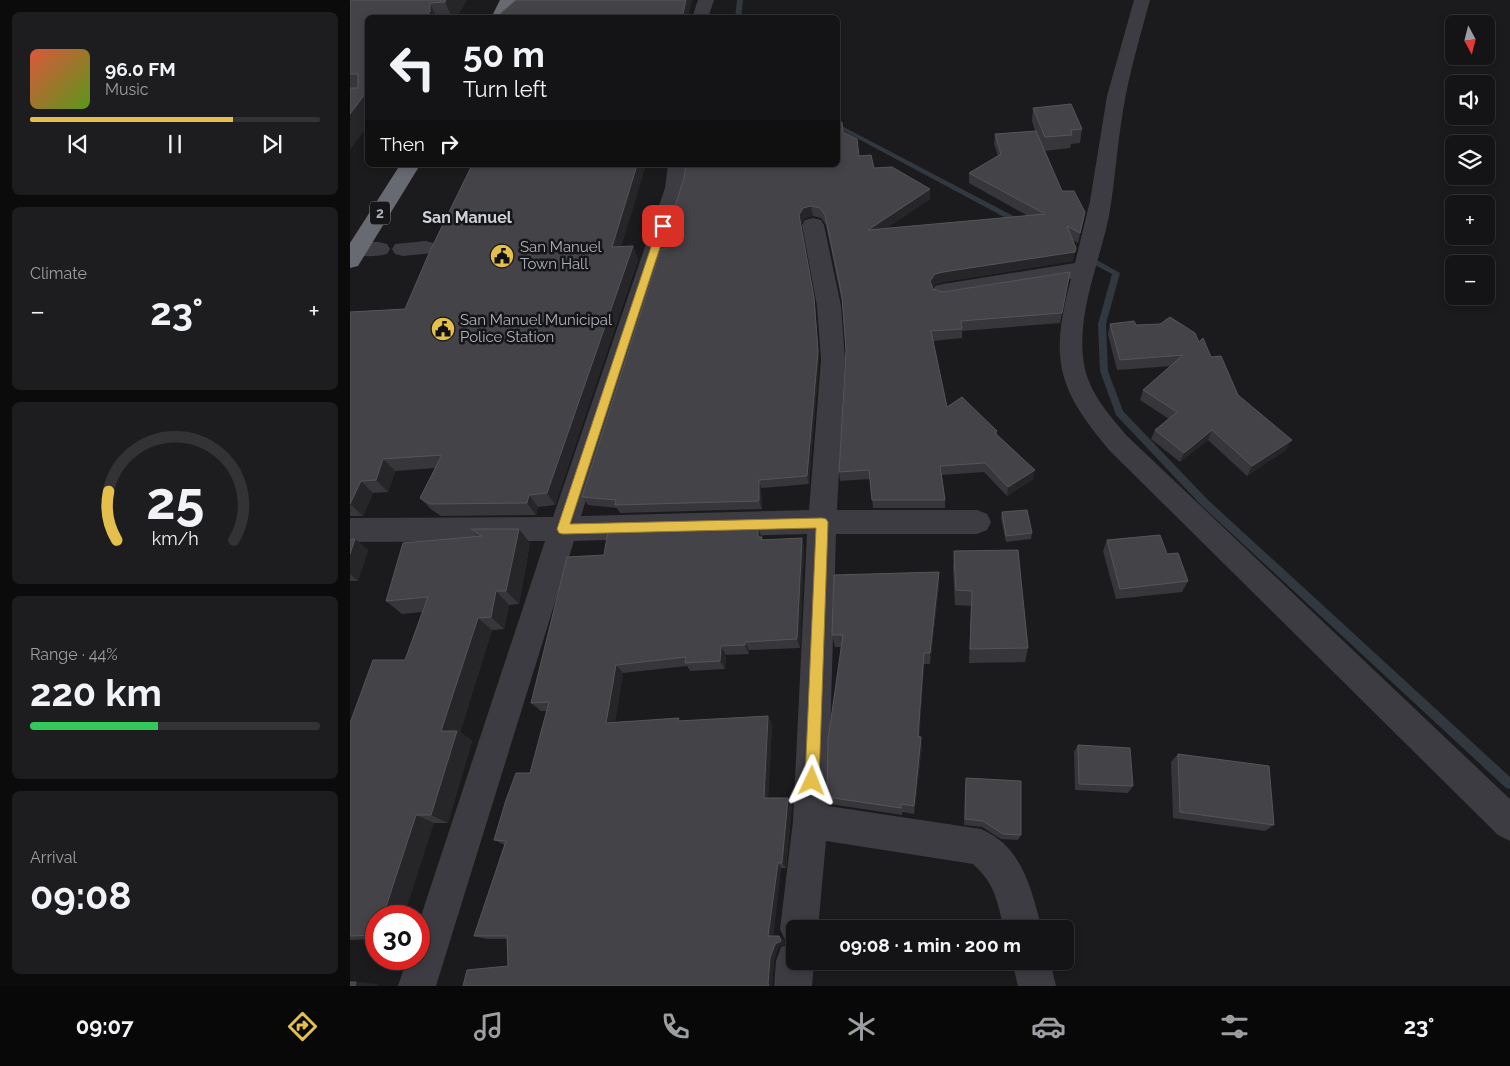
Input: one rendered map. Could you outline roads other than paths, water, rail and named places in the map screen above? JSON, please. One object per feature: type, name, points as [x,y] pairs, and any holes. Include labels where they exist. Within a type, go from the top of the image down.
[{"type":"highway","points":[[500,15],[508,0]]},
{"type":"highway","name":"2","points":[[362,253],[409,167]]},
{"type":"street","points":[[701,15],[706,0]]},
{"type":"street","points":[[1142,0],[1116,97],[1098,217],[1071,337],[1073,368],[1083,394],[1096,418],[1125,450],[1510,823]]},
{"type":"street","points":[[417,986],[563,529],[675,188],[678,167]]},
{"type":"street","points":[[800,920],[810,821],[822,522],[833,360],[829,306],[813,225]]},
{"type":"street","points":[[403,249],[426,248]]},
{"type":"street","points":[[943,292],[1085,269]]},
{"type":"street","points":[[350,530],[563,529],[822,522],[977,522]]},
{"type":"street","points":[[810,821],[981,848],[999,862],[1011,883],[1021,920]]},
{"type":"street","points":[[793,986],[795,970]]},
{"type":"street","points":[[1033,970],[1037,986]]},
{"type":"waterway","points":[[738,15],[740,0]]},
{"type":"waterway","points":[[840,127],[1021,223]]},
{"type":"waterway","points":[[1093,261],[1116,273],[1102,324],[1104,371],[1119,413],[1205,503],[1510,784]]},
{"type":"place","name":"San Manuel Town Hall","points":[[502,256]]},
{"type":"place","name":"San Manuel Municipal Police Station","points":[[443,329]]},
{"type":"district","name":"San Manuel","points":[[467,217]]}]
